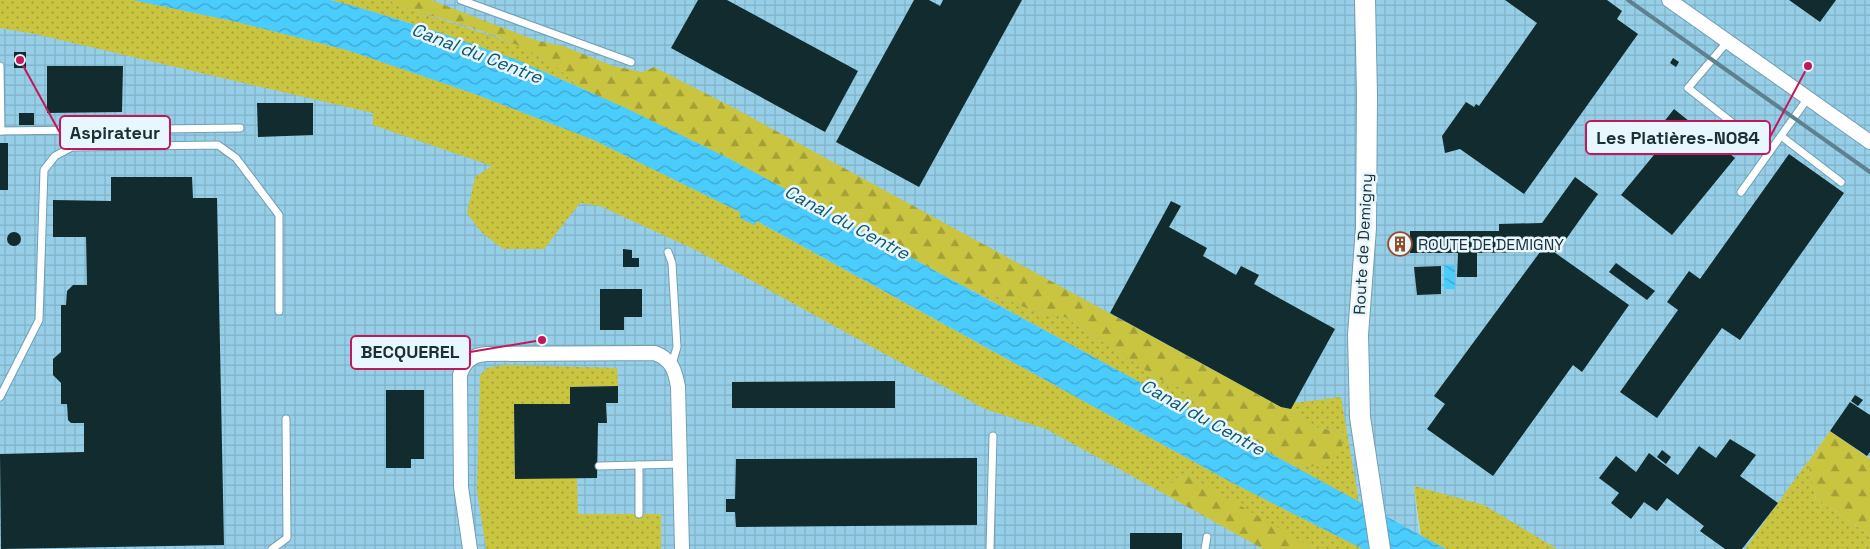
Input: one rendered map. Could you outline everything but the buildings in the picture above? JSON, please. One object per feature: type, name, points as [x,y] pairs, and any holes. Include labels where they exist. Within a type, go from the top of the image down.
[{"type":"main road","name":"Route de Demigny","points":[[1365,0],[1367,95],[1366,228],[1358,335],[1360,417],[1369,487],[1380,549]]},
{"type":"street","points":[[1669,0],[1870,142]]},
{"type":"street","points":[[470,549],[461,487],[460,375],[468,360],[477,355],[487,354],[655,353],[665,357],[672,364],[678,386],[682,549]]},
{"type":"lane","points":[[461,0],[631,62]]},
{"type":"lane","points":[[1728,41],[1688,88],[1744,132]]},
{"type":"lane","points":[[0,66],[1,131],[240,128]]},
{"type":"lane","points":[[1741,192],[1808,98]]},
{"type":"lane","points":[[1781,136],[1841,182]]},
{"type":"lane","points":[[0,397],[40,320],[44,170],[55,156],[72,147],[218,145],[236,158],[279,215],[279,311]]},
{"type":"lane","points":[[668,252],[672,263],[677,347],[672,364]]},
{"type":"lane","points":[[272,549],[287,538],[286,418]]},
{"type":"lane","points":[[990,549],[993,436]]},
{"type":"lane","points":[[599,466],[679,464]]},
{"type":"lane","points":[[639,465],[639,514]]},
{"type":"lane","points":[[1205,549],[1207,537]]},
{"type":"shaded area","points":[[0,0],[1870,0],[1870,459],[1830,431],[1745,549],[1557,549],[1539,539],[1414,486],[1418,527],[1423,549],[0,549]]},
{"type":"green space","points":[[0,0],[133,0],[233,21],[347,50],[475,94],[594,140],[740,212],[1229,481],[1363,549],[1312,549],[1184,473],[1161,492],[1046,429],[985,409],[698,251],[600,206],[580,203],[544,249],[503,249],[481,232],[467,213],[475,177],[492,166],[373,125],[373,113],[35,34],[0,28]]},
{"type":"green space","points":[[330,0],[382,0],[522,46],[563,71],[577,86],[455,38]]},
{"type":"green space","points":[[382,0],[431,0],[535,40],[563,46],[613,66],[642,72],[654,67],[736,109],[1281,407],[1291,409],[1309,426],[1344,433],[1341,452],[1320,466],[1293,467],[1211,422],[1188,391],[1159,379],[1065,317],[1038,313],[1008,300],[971,290],[728,158],[577,86],[558,69],[536,54],[512,42],[486,32]]},
{"type":"green space","points":[[972,290],[1008,300],[1038,313],[1065,317],[1159,379],[1188,391],[1211,422]]},
{"type":"green space","points":[[505,365],[617,368],[618,386],[570,387],[570,404],[514,404],[515,478],[577,478],[578,514],[661,514],[661,549],[486,549],[477,490],[480,375],[487,368]]},
{"type":"green space","points":[[1341,397],[1359,503],[1293,467],[1320,466],[1340,452],[1344,433],[1309,426],[1291,409],[1294,403]]},
{"type":"green space","points":[[1830,431],[1870,459],[1870,535],[1816,499],[1808,462]]},
{"type":"green space","points":[[1808,461],[1816,499],[1870,535],[1870,549],[1745,549]]},
{"type":"green space","points":[[1184,473],[1312,549],[1263,549],[1161,492]]},
{"type":"green space","points":[[1414,486],[1484,505],[1557,549],[1446,549],[1421,537]]},
{"type":"water","name":"Canal du Centre","points":[[133,0],[330,0],[438,32],[517,60],[628,109],[728,158],[1446,549],[1363,549],[1229,481],[757,221],[754,225],[740,218],[740,212],[594,140],[475,94],[347,50],[233,21]]},
{"type":"water","points":[[1444,265],[1455,265],[1455,289],[1444,289]]},
{"type":"railway","points":[[1628,0],[1870,172]]},
{"type":"place","name":"Aspirateur","points":[[20,60]]},
{"type":"place","name":"Les Platières-N084","points":[[1808,66]]},
{"type":"place","name":"ROUTE DE DEMIGNY","points":[[1400,244]]},
{"type":"place","name":"BECQUEREL","points":[[542,340]]}]
